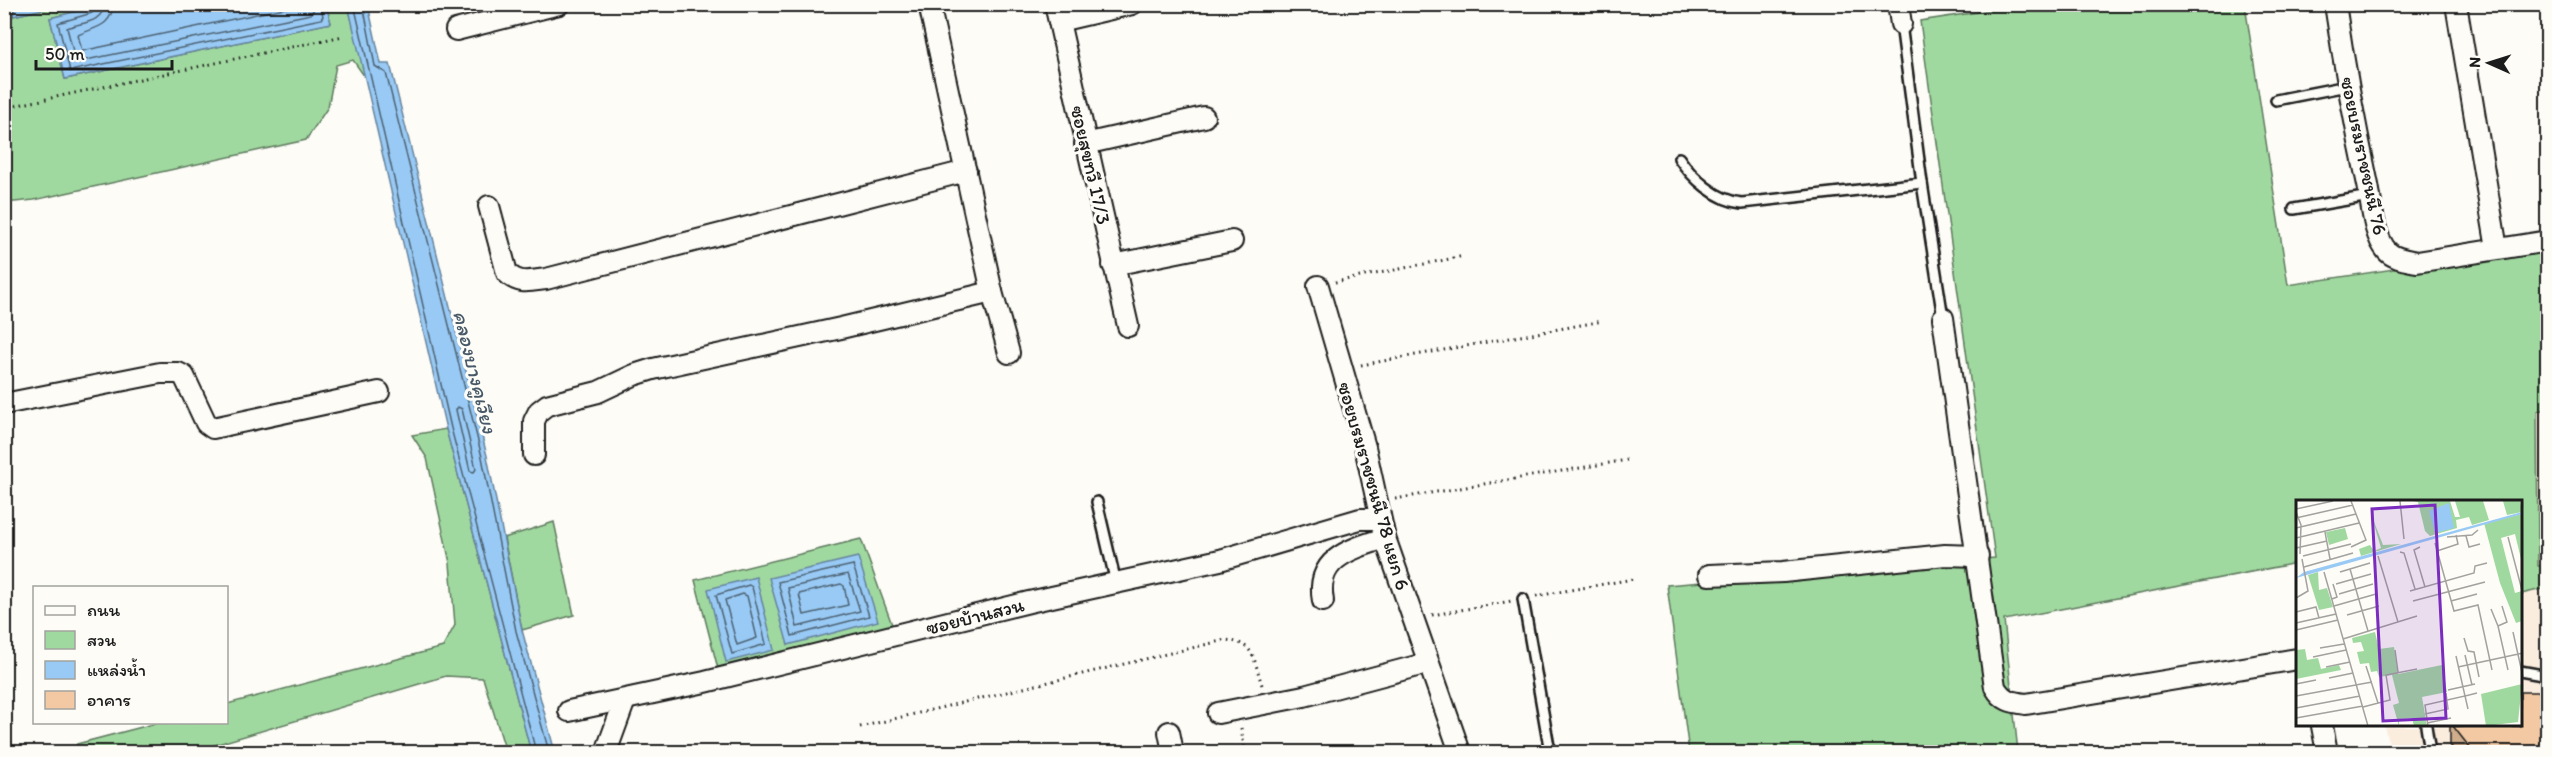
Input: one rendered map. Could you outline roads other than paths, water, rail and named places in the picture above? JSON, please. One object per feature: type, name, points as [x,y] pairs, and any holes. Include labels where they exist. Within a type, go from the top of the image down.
[{"type":"street","points":[[929,4],[992,292],[1009,353]]},
{"type":"street","points":[[1057,13],[1132,4]]},
{"type":"street","points":[[1898,4],[1901,24]]},
{"type":"street","name":"ซอยบรมราชชนนี 76","points":[[2335,4],[2347,87],[2378,234],[2387,252],[2398,258],[2417,262],[2547,241]]},
{"type":"street","points":[[2456,4],[2497,249]]},
{"type":"street","points":[[456,30],[549,6]]},
{"type":"street","name":"ซอยสุขทวี 17/3","points":[[1057,13],[1128,326]]},
{"type":"street","points":[[1086,144],[1204,117]]},
{"type":"street","points":[[489,206],[507,273],[515,280],[525,282],[546,279],[966,171]]},
{"type":"street","points":[[1113,265],[1232,241]]},
{"type":"street","name":"ซอยบรมราชชนนี 78 แยก 6","points":[[1318,286],[1365,447],[1380,520],[1460,753]]},
{"type":"street","points":[[534,455],[534,421],[538,411],[547,405],[598,392],[653,369],[829,331],[992,292]]},
{"type":"street","points":[[1943,318],[1995,687],[2001,698],[2026,704],[2296,659]]},
{"type":"street","points":[[4,404],[160,373],[178,372],[184,376],[206,423],[213,428],[379,392]]},
{"type":"street","name":"ซอยบ้านสวน","points":[[569,711],[705,682],[1220,560],[1360,519],[1380,520]]},
{"type":"street","points":[[1323,601],[1320,585],[1325,570],[1352,549],[1380,520]]},
{"type":"street","points":[[1709,575],[1783,572],[1945,555],[1977,556]]},
{"type":"street","points":[[1228,711],[1304,696],[1428,663]]},
{"type":"street","points":[[606,753],[625,700]]},
{"type":"street","points":[[2322,727],[2327,753]]},
{"type":"street","points":[[1169,732],[1173,753]]},
{"type":"lane","points":[[1901,24],[1943,318]]},
{"type":"lane","points":[[2277,100],[2347,87]]},
{"type":"lane","points":[[1679,158],[1686,169],[1729,202],[1742,203],[1922,183]]},
{"type":"lane","points":[[2294,209],[2370,196]]},
{"type":"lane","points":[[1097,502],[1116,583]]},
{"type":"lane","points":[[1523,599],[1550,753]]},
{"type":"lane","points":[[2522,671],[2547,676]]},
{"type":"lane","points":[[2426,727],[2430,753]]},
{"type":"water","points":[[15,4],[61,5],[13,16]]},
{"type":"water","points":[[101,5],[326,5],[331,23],[65,79],[50,18]]},
{"type":"water","points":[[348,5],[368,5],[381,64],[390,64],[487,456],[522,630],[555,752],[531,752],[446,429]]},
{"type":"water","points":[[858,557],[878,621],[788,645],[769,578]]},
{"type":"water","points":[[756,577],[774,650],[726,662],[708,589]]},
{"type":"water label","name":"คลองบางคูเวียง","points":[[475,372]]}]
